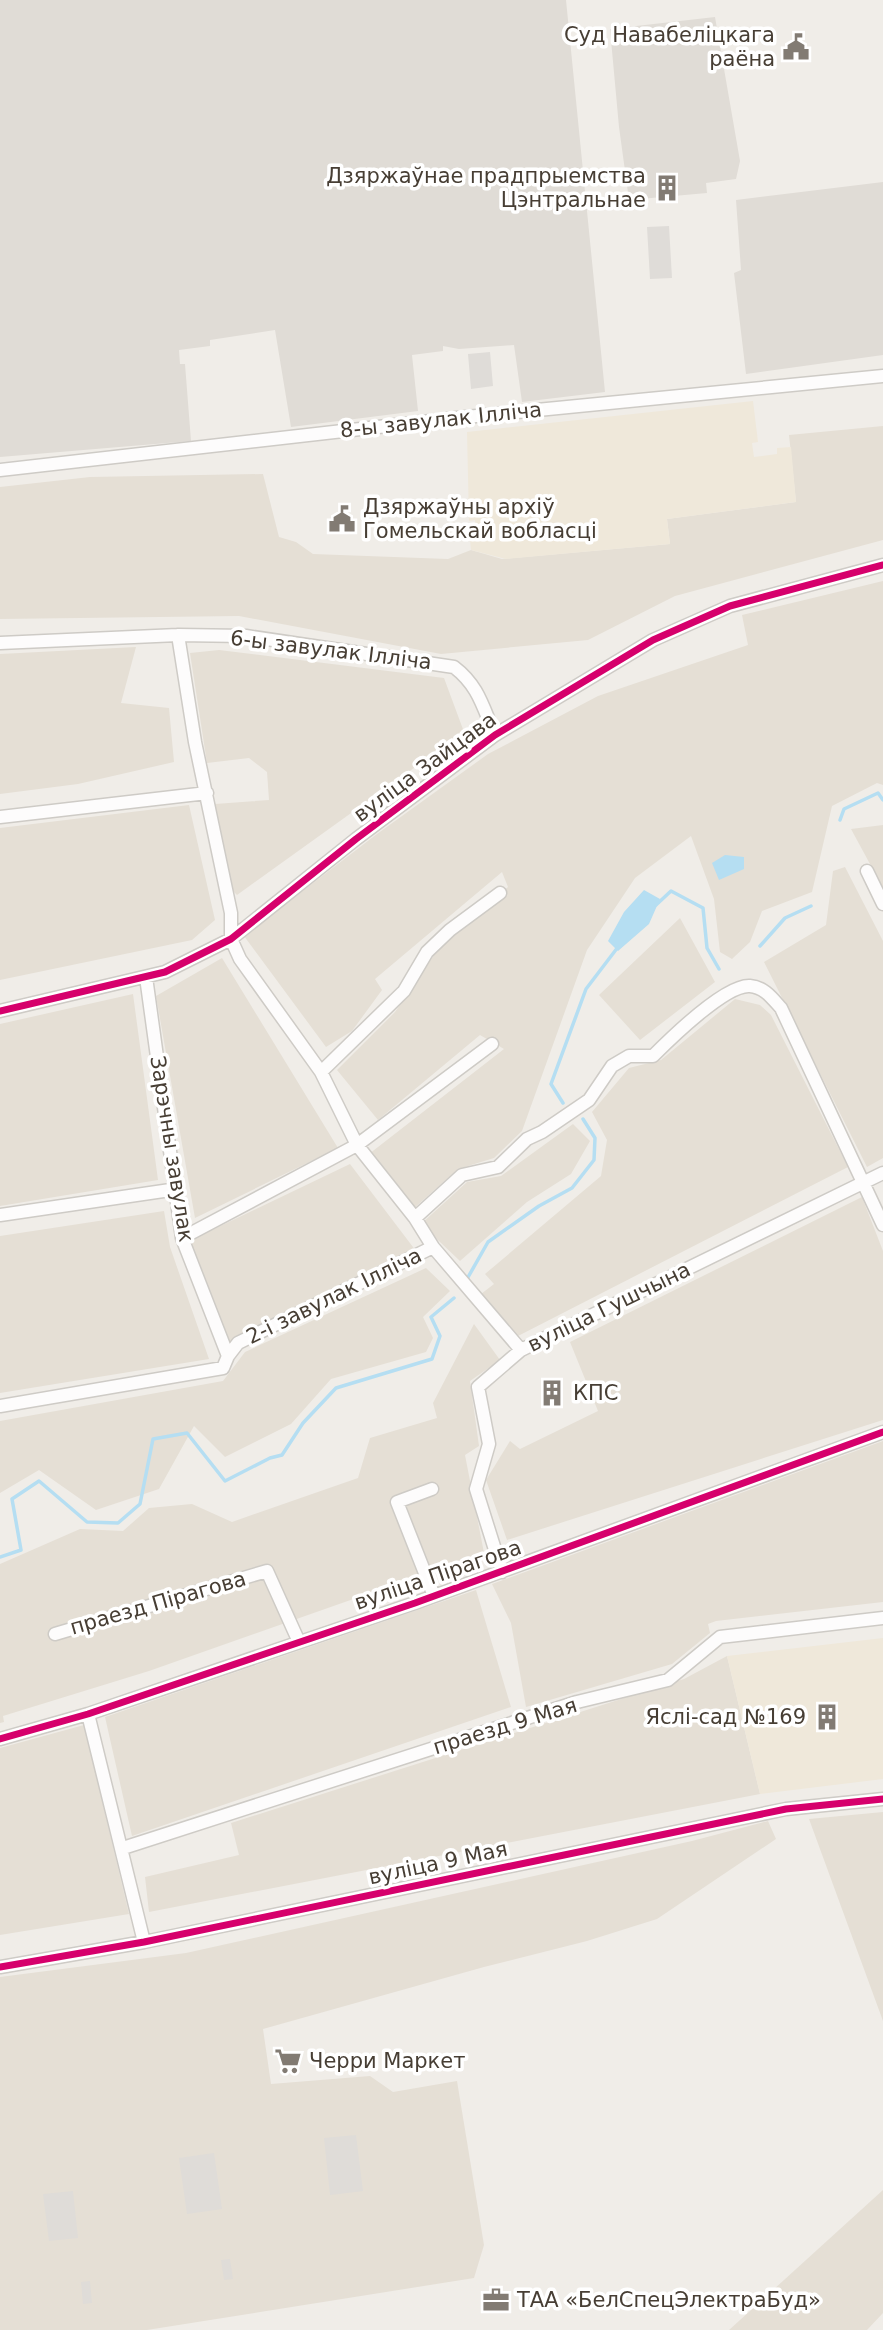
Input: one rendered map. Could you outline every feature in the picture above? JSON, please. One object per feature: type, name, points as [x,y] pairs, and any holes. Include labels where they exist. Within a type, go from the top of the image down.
[{"type":"street","name":"8-ы завулак Ілліча","points":[[0,470],[466,417],[883,376]]},
{"type":"street","name":"вуліца Зайцава","points":[[0,1011],[165,972],[231,939],[356,839],[495,735],[653,640],[730,606],[883,565]]},
{"type":"street","name":"6-ы завулак Ілліча","points":[[0,643],[178,635],[246,636],[454,667],[468,678],[479,695],[495,735]]},
{"type":"street","points":[[178,635],[195,742],[231,913],[231,939],[240,959],[321,1072],[357,1144],[415,1218],[433,1247],[521,1350]]},
{"type":"street","points":[[0,817],[207,793]]},
{"type":"street","points":[[867,871],[883,904]]},
{"type":"street","points":[[321,1072],[404,990],[427,952],[450,930],[500,893]]},
{"type":"street","name":"Зарэчны завулак","points":[[146,977],[182,1238],[228,1356]]},
{"type":"street","name":"2-і завулак Ілліча","points":[[415,1218],[462,1175],[498,1167],[527,1139],[589,1100],[612,1066],[629,1056],[653,1056],[686,1023],[738,988],[750,986],[767,992],[780,1008],[863,1182]]},
{"type":"street","points":[[182,1238],[357,1144],[492,1044]]},
{"type":"street","name":"вуліца Гушчына","points":[[502,1572],[477,1489],[489,1444],[478,1387],[521,1350],[883,1173]]},
{"type":"street","points":[[863,1182],[883,1225]]},
{"type":"street","points":[[0,1215],[177,1189]]},
{"type":"street","name":"2-і завулак Ілліча","points":[[0,1406],[223,1368],[238,1343],[433,1247]]},
{"type":"street","name":"вуліца Пірагова","points":[[0,1739],[88,1714],[434,1596],[883,1432]]},
{"type":"street","points":[[432,1489],[397,1502],[434,1596]]},
{"type":"street","name":"праезд Пірагова","points":[[55,1634],[267,1571],[299,1642]]},
{"type":"street","name":"праезд 9 Мая","points":[[123,1848],[577,1702],[668,1680],[720,1637],[883,1618]]},
{"type":"street","points":[[88,1714],[144,1942]]},
{"type":"street","name":"вуліца 9 Мая","points":[[0,1967],[144,1942],[786,1809],[883,1799]]},
{"type":"shaded area","points":[[0,0],[566,0],[605,392],[522,402],[514,345],[459,349],[443,346],[443,351],[412,355],[418,411],[291,427],[275,330],[210,340],[210,346],[179,350],[180,364],[185,364],[191,441],[0,457]]},
{"type":"shaded area","points":[[715,17],[740,161],[736,179],[706,183],[707,193],[629,200],[610,29]]},
{"type":"shaded area","points":[[883,182],[883,355],[746,374],[734,273],[741,270],[736,200]]},
{"type":"shaded area","points":[[669,226],[672,278],[650,279],[647,227]]},
{"type":"shaded area","points":[[490,352],[493,386],[471,389],[468,354]]},
{"type":"shaded area","points":[[753,401],[758,442],[752,443],[754,457],[777,454],[777,448],[791,447],[796,502],[667,519],[670,544],[506,559],[471,550],[470,540],[477,539],[475,520],[469,521],[467,432]]},
{"type":"shaded area","points":[[883,426],[883,540],[675,596],[588,640],[441,654],[239,616],[0,619],[0,487],[90,477],[263,474],[279,537],[296,542],[313,554],[448,559],[471,550],[502,559],[670,544],[667,519],[796,502],[789,435]]},
{"type":"shaded area","points":[[883,581],[883,785],[877,783],[832,806],[812,892],[762,911],[750,942],[732,959],[720,952],[714,899],[691,836],[635,878],[587,950],[522,1131],[494,1158],[458,1169],[413,1209],[369,1154],[504,1049],[480,1035],[378,1120],[337,1070],[395,1012],[437,951],[508,887],[502,872],[375,979],[382,990],[352,1031],[326,1047],[244,936],[377,834],[488,754],[598,696],[748,645],[742,615]]},
{"type":"shaded area","points":[[136,647],[121,703],[169,708],[174,762],[78,784],[0,794],[0,654]]},
{"type":"shaded area","points":[[219,650],[444,678],[464,732],[237,895],[229,887],[215,804],[269,800],[267,772],[249,758],[207,763],[190,653]]},
{"type":"shaded area","points":[[189,805],[215,920],[192,940],[0,980],[0,828]]},
{"type":"shaded area","points":[[883,825],[883,888],[851,829]]},
{"type":"shaded area","points":[[845,867],[883,941],[883,1158],[867,1167],[764,962],[826,925],[833,871]]},
{"type":"shaded area","points":[[680,918],[715,982],[640,1040],[599,995]]},
{"type":"shaded area","points":[[222,958],[338,1148],[195,1218],[156,996]]},
{"type":"shaded area","points":[[133,994],[158,1180],[0,1206],[0,1024]]},
{"type":"shaded area","points":[[735,999],[760,1005],[771,1015],[848,1167],[518,1336],[481,1294],[494,1284],[485,1274],[601,1176],[607,1140],[592,1112],[629,1068],[661,1060]]},
{"type":"shaded area","points":[[573,1124],[590,1141],[571,1174],[527,1202],[460,1261],[421,1224],[467,1182],[501,1176]]},
{"type":"shaded area","points":[[350,1164],[419,1255],[228,1345],[189,1241]]},
{"type":"shaded area","points":[[862,1197],[883,1251],[883,1420],[507,1540],[486,1480],[510,1441],[520,1449],[598,1411],[570,1342]]},
{"type":"shaded area","points":[[164,1211],[170,1247],[209,1359],[0,1393],[0,1236]]},
{"type":"shaded area","points":[[426,1268],[450,1291],[423,1317],[433,1338],[426,1352],[331,1379],[291,1424],[225,1457],[194,1426],[159,1489],[96,1510],[39,1470],[0,1493],[0,1421],[223,1381],[245,1352]]},
{"type":"shaded area","points":[[474,1324],[500,1360],[470,1381],[479,1446],[465,1455],[484,1553],[149,1671],[3,1716],[4,1722],[0,1723],[0,1564],[80,1529],[123,1531],[149,1508],[192,1504],[232,1522],[358,1478],[370,1438],[437,1418],[433,1403]]},
{"type":"shaded area","points":[[883,1441],[883,1602],[716,1621],[708,1624],[710,1633],[672,1664],[526,1707],[511,1623],[492,1584]]},
{"type":"shaded area","points":[[476,1590],[511,1707],[132,1836],[105,1717]]},
{"type":"shaded area","points":[[883,1638],[883,1779],[760,1794],[727,1656]]},
{"type":"shaded area","points":[[727,1656],[760,1794],[149,1912],[145,1877],[239,1855],[231,1823],[684,1679]]},
{"type":"shaded area","points":[[84,1725],[129,1914],[0,1935],[0,1748]]},
{"type":"shaded area","points":[[883,1812],[883,2021],[809,1819]]},
{"type":"shaded area","points":[[768,1821],[776,1839],[657,1919],[587,1941],[263,2029],[271,2084],[370,2076],[393,2092],[457,2081],[484,2245],[474,2278],[147,2330],[0,2330],[0,1977],[186,1953],[692,1841]]},
{"type":"shaded area","points":[[356,2135],[363,2191],[330,2195],[324,2138]]},
{"type":"shaded area","points":[[214,2153],[222,2209],[187,2214],[179,2158]]},
{"type":"shaded area","points":[[883,2190],[883,2313],[867,2330],[729,2330]]},
{"type":"shaded area","points":[[73,2191],[78,2238],[49,2241],[43,2194]]},
{"type":"shaded area","points":[[230,2259],[233,2279],[224,2280],[221,2260]]},
{"type":"shaded area","points":[[90,2281],[92,2303],[83,2304],[81,2282]]},
{"type":"water","points":[[725,855],[744,857],[744,869],[719,880],[712,863]]},
{"type":"water","points":[[644,890],[660,899],[649,924],[618,951],[608,941],[624,912]]},
{"type":"waterway","points":[[840,820],[844,809],[878,793],[883,800]]},
{"type":"waterway","points":[[656,905],[671,891],[703,908],[707,948],[719,969]]},
{"type":"waterway","points":[[760,946],[785,918],[811,906]]},
{"type":"waterway","points":[[563,1103],[551,1084],[586,989],[618,947]]},
{"type":"waterway","points":[[467,1279],[488,1242],[539,1206],[572,1188],[594,1160],[595,1138],[583,1119]]},
{"type":"waterway","points":[[0,1557],[21,1550],[12,1499],[39,1481],[87,1522],[118,1523],[140,1504],[153,1439],[187,1433],[225,1481],[270,1458],[282,1455],[303,1423],[336,1388],[432,1359],[440,1336],[431,1317],[454,1298]]},
{"type":"cycle path","points":[[0,1011],[165,972],[231,939],[356,839],[495,735],[653,640],[730,606],[883,565]]},
{"type":"cycle path","points":[[0,1739],[88,1714],[415,1603],[883,1432]]},
{"type":"cycle path","points":[[0,1967],[144,1942],[786,1809],[883,1799]]},
{"type":"place","name":"Суд Навабеліцкага раёна","points":[[796,47]]},
{"type":"place","name":"Дзяржаўнае прадпрыемства Цэнтральнае","points":[[667,188]]},
{"type":"place","name":"Дзяржаўны архіў Гомельскай вобласці","points":[[342,519]]},
{"type":"place","name":"КПС","points":[[552,1393]]},
{"type":"place","name":"Яслі-сад №169","points":[[827,1717]]},
{"type":"place","name":"Черри Маркет","points":[[288,2061]]},
{"type":"place","name":"ТАА «БелСпецЭлектраБуд»","points":[[496,2300]]}]
